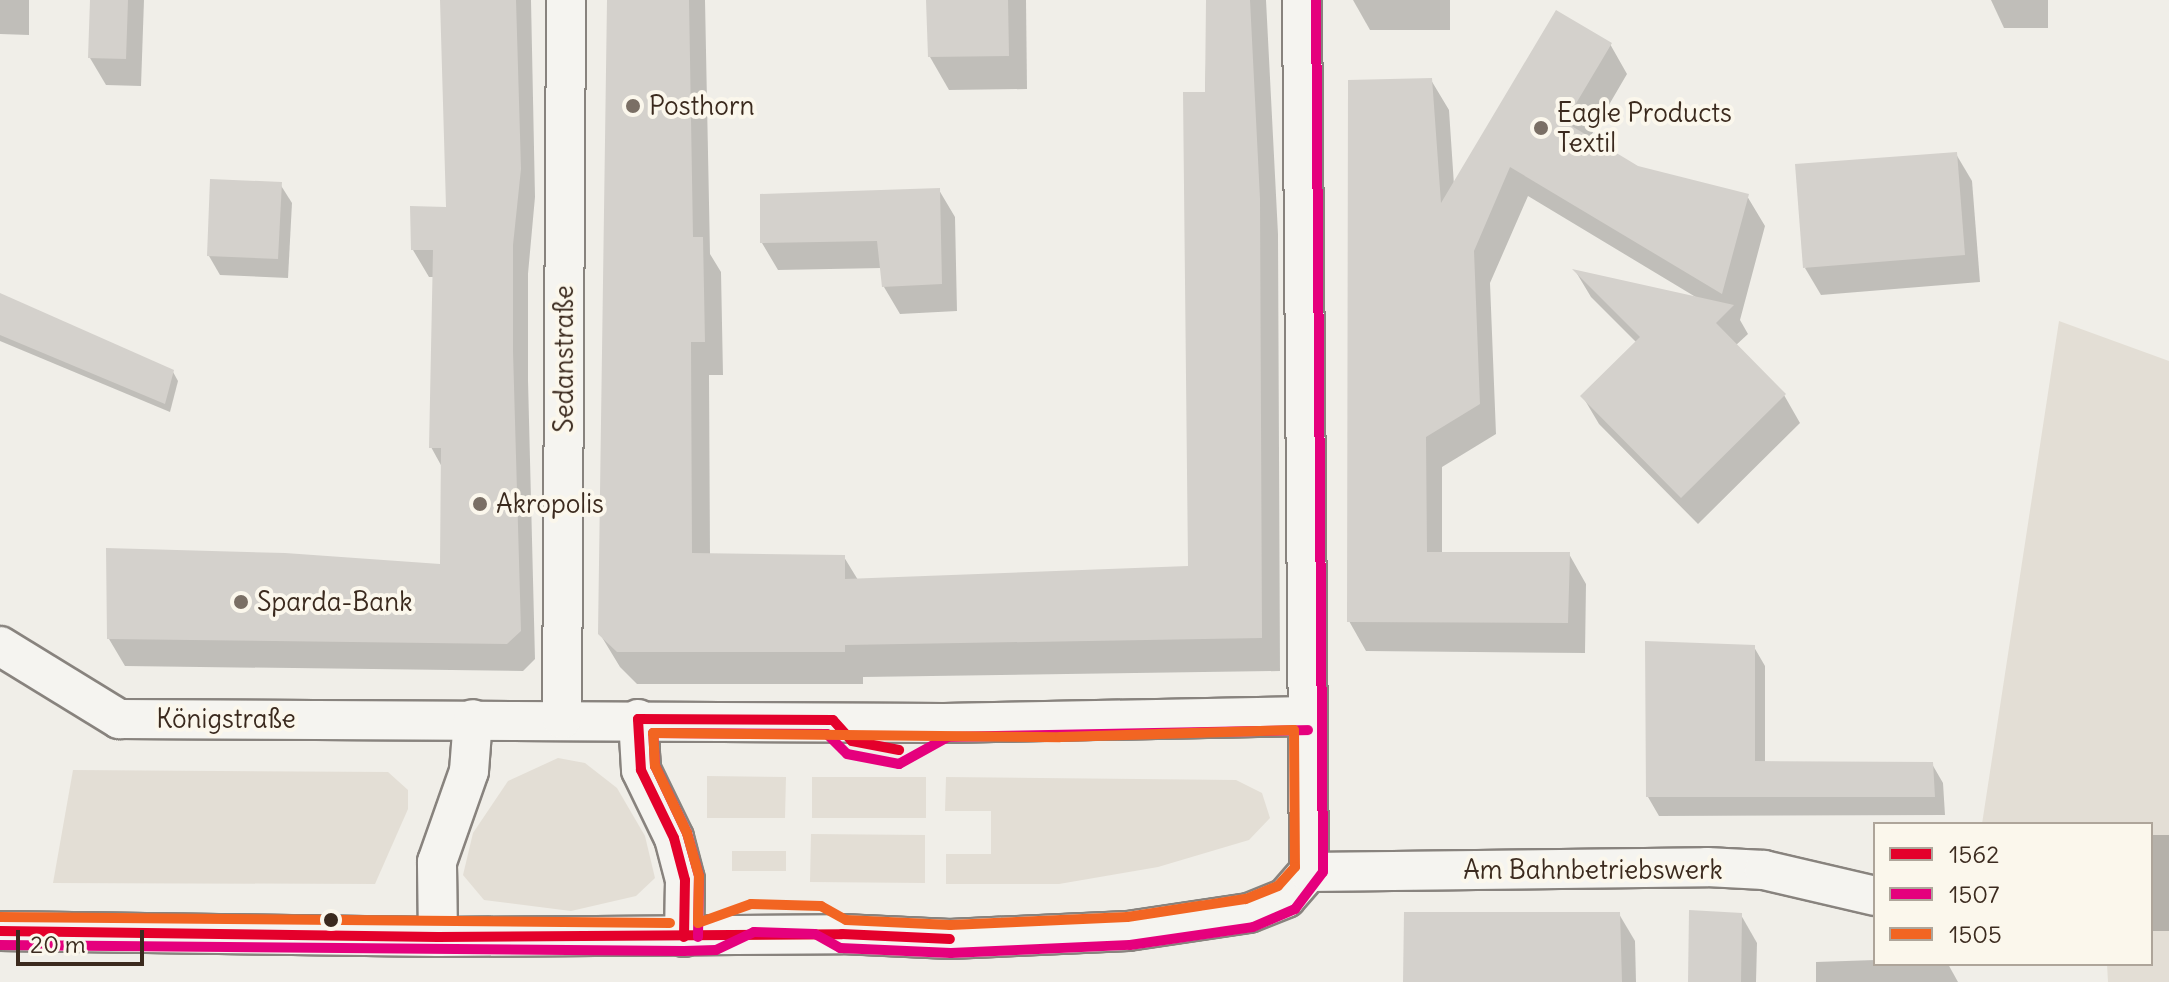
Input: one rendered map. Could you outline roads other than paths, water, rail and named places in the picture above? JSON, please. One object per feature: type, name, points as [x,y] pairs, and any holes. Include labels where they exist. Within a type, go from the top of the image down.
[{"type":"street","name":"Sedanstraße","points":[[562,719],[566,0]]},
{"type":"street","points":[[0,931],[438,937],[842,934],[950,939],[1128,931],[1267,908],[1293,892],[1309,872],[1302,0]]},
{"type":"street","name":"Königstraße","points":[[0,646],[119,719],[1075,723],[1308,716]]},
{"type":"street","points":[[438,937],[437,862],[469,771],[473,719]]},
{"type":"street","points":[[638,719],[641,770],[674,838],[685,880],[684,937]]},
{"type":"street","name":"Am Bahnbetriebswerk","points":[[1309,872],[1721,868],[1764,870],[1873,896]]},
{"type":"place","name":"Posthorn","points":[[633,106]]},
{"type":"place","name":"Eagle Products Textil","points":[[1541,128]]},
{"type":"place","name":"Akropolis","points":[[480,504]]},
{"type":"place","name":"Sparda-Bank","points":[[241,602]]}]
